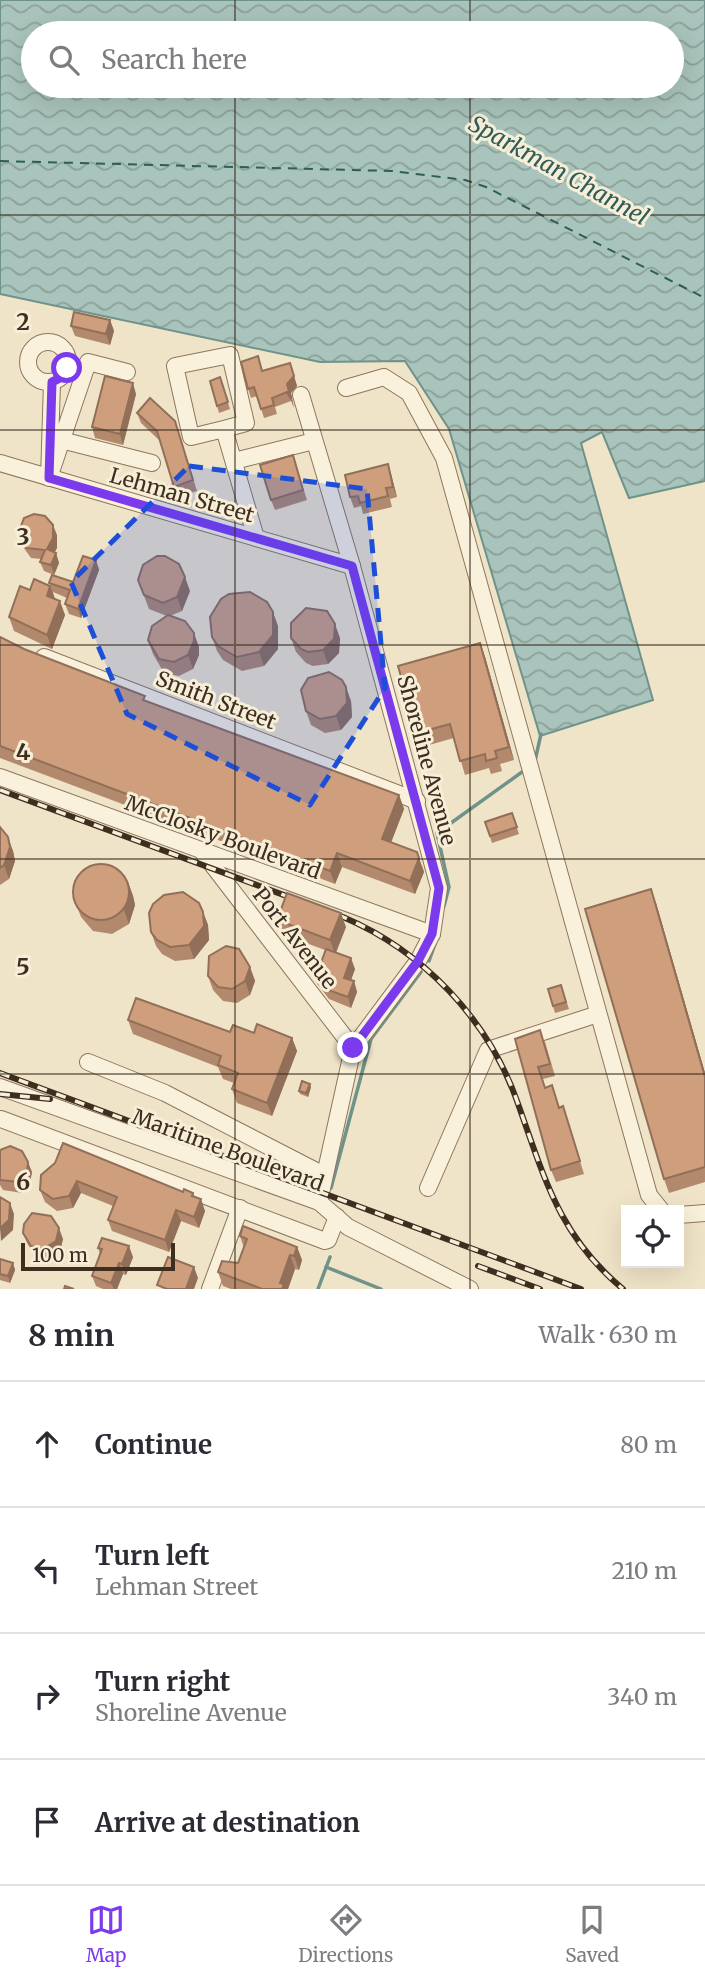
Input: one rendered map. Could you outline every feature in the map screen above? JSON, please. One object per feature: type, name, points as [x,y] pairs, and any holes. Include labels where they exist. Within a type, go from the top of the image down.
[{"type":"street","points":[[230,355],[246,423],[224,429],[191,438],[176,366],[230,355]]},
{"type":"street","points":[[49,478],[88,362],[127,372]]},
{"type":"street","points":[[346,388],[384,377],[409,393],[444,458],[649,1195],[657,1205]]},
{"type":"street","points":[[49,478],[52,382]]},
{"type":"street","name":"Shoreline Avenue","points":[[301,395],[352,566],[439,888],[432,934],[418,961],[353,1048],[319,1202]]},
{"type":"street","points":[[224,429],[256,538]]},
{"type":"street","points":[[61,440],[152,463]]},
{"type":"street","points":[[234,461],[314,441]]},
{"type":"street","name":"Lehman Street","points":[[0,463],[352,566]]},
{"type":"street","name":"Smith Street","points":[[33,653],[417,801]]},
{"type":"street","name":"McClosky Boulevard","points":[[0,777],[432,934]]},
{"type":"street","name":"Port Avenue","points":[[204,853],[353,1048]]},
{"type":"street","points":[[428,1188],[488,1049],[598,1014]]},
{"type":"street","points":[[88,1062],[165,1093],[324,1175]]},
{"type":"street","name":"Maritime Boulevard","points":[[0,1087],[319,1202],[348,1227],[470,1289]]},
{"type":"street","points":[[1,1119],[325,1241],[328,1240],[337,1217]]},
{"type":"street","points":[[209,1289],[240,1208]]},
{"type":"street","points":[[684,1214],[705,1213]]},
{"type":"highlighted area","points":[[189,466],[367,489],[385,688],[310,805],[127,714],[71,582]]},
{"type":"water","name":"Sparkman Channel","points":[[0,0],[705,0],[705,481],[629,498],[602,432],[581,443],[653,700],[540,736],[449,429],[405,361],[320,362],[0,294]]},
{"type":"building","points":[[74,312],[110,320],[106,334],[71,326]]},
{"type":"building","points":[[258,356],[262,371],[290,363],[294,376],[287,384],[291,399],[287,392],[272,398],[274,405],[261,409],[254,387],[248,389],[241,362]]},
{"type":"building","points":[[105,376],[133,383],[120,434],[92,427]]},
{"type":"building","points":[[220,377],[228,402],[217,406],[210,381]]},
{"type":"building","points":[[150,398],[175,421],[193,480],[174,487],[157,431],[137,413]]},
{"type":"building","points":[[293,455],[303,490],[271,500],[260,465]]},
{"type":"building","points":[[388,464],[393,487],[386,488],[388,496],[360,503],[358,496],[350,497],[345,475]]},
{"type":"building","points":[[34,514],[45,516],[53,525],[53,538],[47,549],[56,553],[51,565],[40,562],[45,550],[27,548],[18,534],[24,518]]},
{"type":"building","points":[[83,556],[96,560],[78,609],[65,604],[70,590],[49,583],[52,575],[73,582]]},
{"type":"building","points":[[157,556],[165,556],[179,564],[185,577],[177,597],[163,603],[144,595],[138,580],[143,565]]},
{"type":"building","points":[[34,579],[50,586],[47,596],[60,601],[47,635],[9,617],[20,586],[30,590]]},
{"type":"building","points":[[250,592],[267,602],[273,612],[273,635],[259,652],[237,657],[218,646],[212,637],[210,617],[221,599],[229,594]]},
{"type":"building","points":[[306,608],[327,611],[335,624],[334,639],[323,650],[308,652],[301,649],[291,638],[291,623]]},
{"type":"building","points":[[168,615],[185,621],[194,633],[194,641],[188,655],[174,662],[159,659],[148,640],[152,626]]},
{"type":"building","points":[[0,637],[145,696],[143,700],[399,795],[382,839],[417,852],[419,858],[410,881],[337,853],[330,871],[0,746]]},
{"type":"building","points":[[480,643],[509,747],[495,751],[497,758],[486,761],[485,754],[460,761],[450,724],[417,733],[398,666]]},
{"type":"building","points":[[329,672],[342,680],[346,687],[347,703],[336,716],[320,719],[306,711],[301,690],[308,678]]},
{"type":"building","points":[[512,813],[517,827],[490,836],[485,822]]},
{"type":"building","points":[[0,827],[8,837],[10,847],[4,865],[0,868]]},
{"type":"building","points":[[101,864],[116,869],[124,877],[129,892],[124,907],[116,915],[101,920],[86,915],[78,907],[73,892],[78,877],[86,869]]},
{"type":"building","points":[[651,889],[705,1077],[705,1167],[664,1179],[585,909]]},
{"type":"building","points":[[183,892],[199,903],[204,926],[189,945],[170,947],[157,940],[151,932],[149,913],[153,904],[164,895]]},
{"type":"building","points":[[287,893],[341,913],[330,940],[277,920]]},
{"type":"building","points":[[226,946],[239,949],[250,967],[245,981],[232,989],[218,987],[208,976],[209,956]]},
{"type":"building","points":[[326,949],[351,958],[344,978],[354,981],[348,997],[325,989],[312,972],[314,966],[319,968]]},
{"type":"building","points":[[561,985],[566,1002],[553,1006],[548,989]]},
{"type":"building","points":[[136,998],[230,1032],[233,1025],[254,1033],[257,1024],[292,1038],[267,1103],[232,1089],[238,1073],[218,1065],[221,1056],[128,1020]]},
{"type":"building","points":[[540,1030],[550,1064],[538,1067],[545,1088],[552,1085],[559,1108],[563,1106],[580,1161],[551,1170],[515,1039]]},
{"type":"building","points":[[302,1081],[310,1084],[306,1093],[299,1091]]},
{"type":"building","points":[[63,1143],[183,1192],[184,1189],[193,1193],[192,1196],[201,1199],[194,1217],[176,1210],[165,1240],[108,1220],[117,1197],[77,1181],[69,1196],[53,1199],[40,1190],[41,1175],[55,1163]]},
{"type":"building","points":[[10,1146],[22,1151],[28,1162],[27,1171],[19,1182],[0,1180],[0,1150]]},
{"type":"building","points":[[0,1197],[10,1203],[9,1220],[0,1228]]},
{"type":"building","points":[[32,1213],[51,1216],[59,1228],[56,1241],[43,1249],[31,1246],[23,1233],[24,1224]]},
{"type":"building","points":[[243,1226],[297,1247],[294,1256],[290,1255],[280,1283],[284,1284],[282,1289],[262,1289],[218,1272],[222,1261],[238,1263],[247,1239],[240,1236]]},
{"type":"building","points":[[102,1238],[129,1246],[111,1283],[92,1276],[102,1249],[98,1248]]},
{"type":"building","points":[[168,1257],[194,1267],[186,1289],[167,1289],[157,1285]]},
{"type":"building","points":[[0,1259],[13,1263],[8,1276],[0,1274]]},
{"type":"waterway","points":[[535,761],[541,734]]},
{"type":"waterway","points":[[444,906],[449,887],[437,833],[522,772]]},
{"type":"waterway","points":[[429,961],[435,944]]},
{"type":"waterway","points":[[331,1188],[371,1039],[421,972]]},
{"type":"waterway","points":[[318,1289],[330,1257]]},
{"type":"waterway","points":[[326,1267],[381,1289]]},
{"type":"ferry route","points":[[0,161],[392,171],[465,180],[486,187],[705,298]]},
{"type":"railway","points":[[0,790],[343,917],[372,931],[426,969],[449,991],[489,1042],[517,1101],[545,1179],[568,1226],[601,1268],[623,1289]]},
{"type":"railway","points":[[0,1073],[581,1289]]},
{"type":"railway","points":[[0,1094],[50,1099]]},
{"type":"railway","points":[[478,1266],[540,1289]]},
{"type":"route","points":[[67,368],[64,374],[52,382],[49,478],[352,566],[439,888],[432,934],[418,961],[353,1048]]}]
